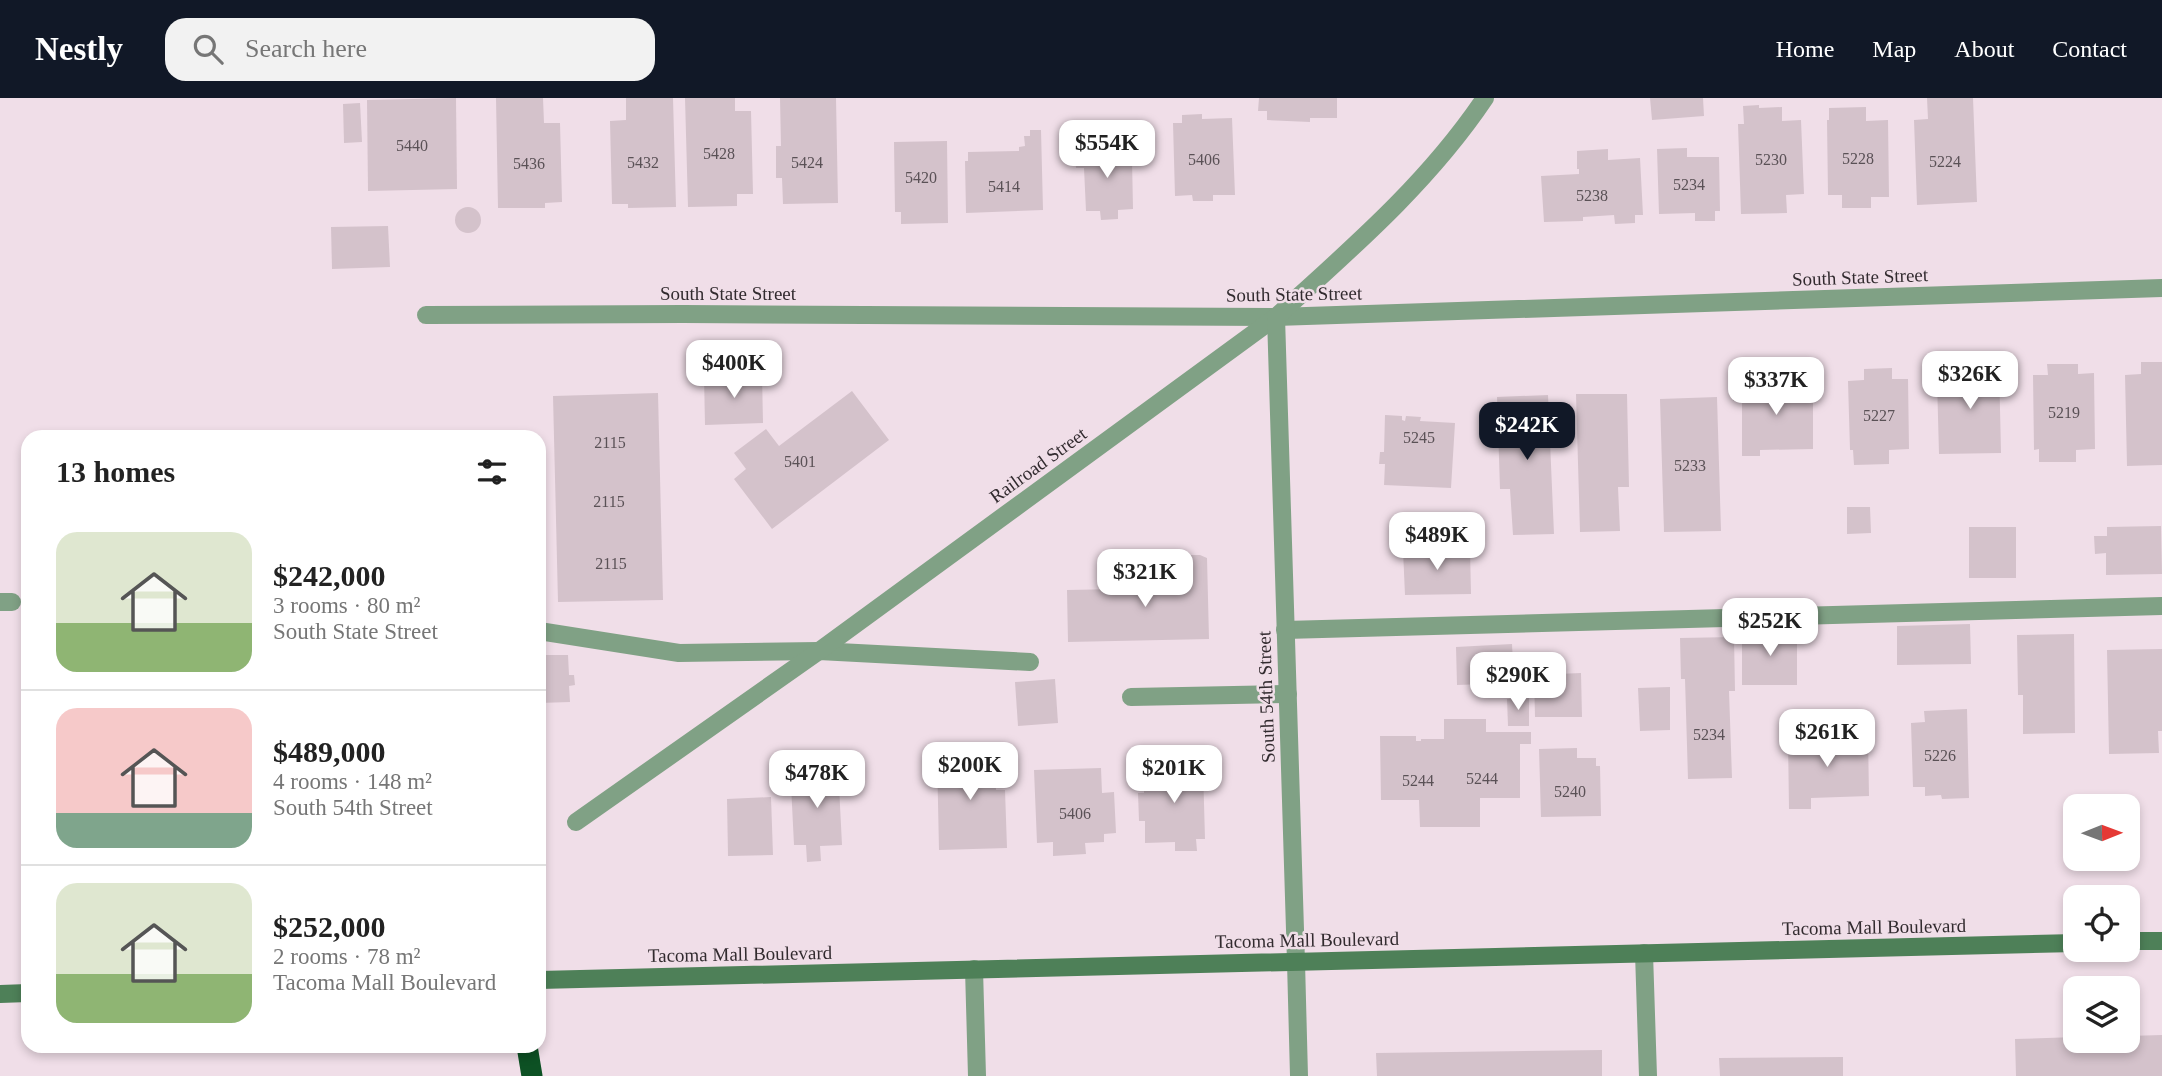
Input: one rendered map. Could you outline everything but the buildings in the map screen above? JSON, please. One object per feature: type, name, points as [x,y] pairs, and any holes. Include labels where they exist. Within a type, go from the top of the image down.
[{"type":"highway","points":[[528,1053],[532,1076]]},
{"type":"main road","points":[[2140,941],[2162,940]]},
{"type":"main road","name":"Tacoma Mall Boulevard","points":[[546,979],[2063,943]]},
{"type":"main road","points":[[0,994],[21,993]]},
{"type":"street","name":"Railroad Street","points":[[576,822],[820,651],[1276,317],[1429,172],[1485,98]]},
{"type":"street","name":"South State Street","points":[[426,315],[683,313],[1276,317],[2162,288]]},
{"type":"street","name":"South 54th Street","points":[[1276,317],[1299,1076]]},
{"type":"street","points":[[1285,630],[2162,606]]},
{"type":"street","points":[[546,632],[678,653],[820,651],[1030,662]]},
{"type":"street","points":[[1131,696],[1288,694]]},
{"type":"street","points":[[1644,953],[1648,1076]]},
{"type":"street","points":[[974,969],[977,1076]]}]
